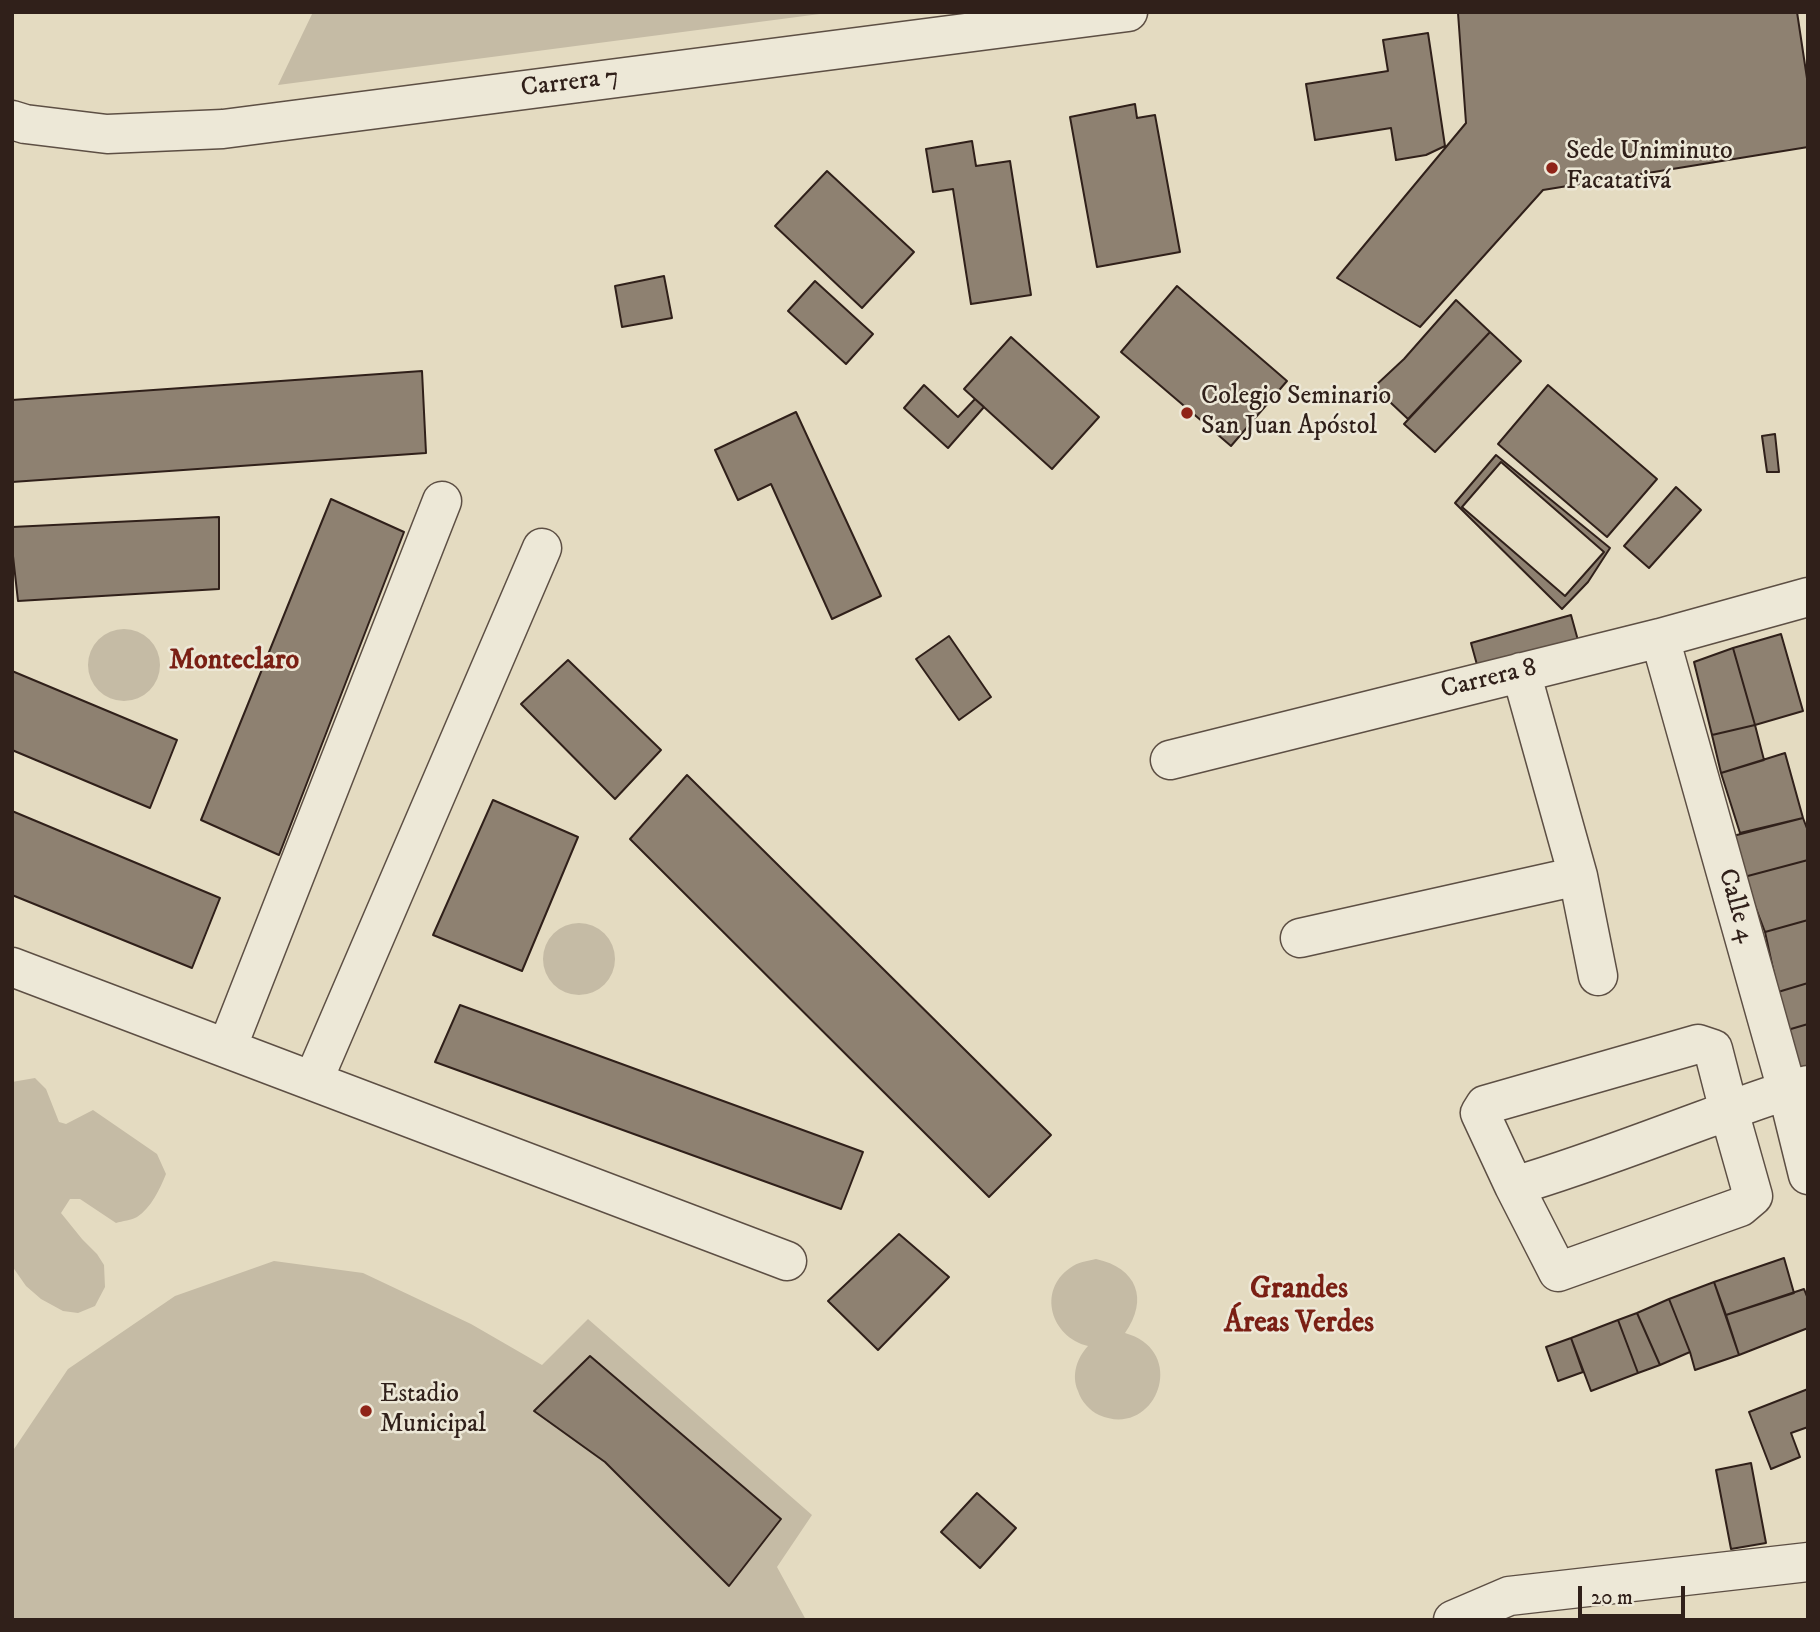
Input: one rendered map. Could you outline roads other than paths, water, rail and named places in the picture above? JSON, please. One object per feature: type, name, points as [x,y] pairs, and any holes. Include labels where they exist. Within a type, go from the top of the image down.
[{"type":"street","name":"Carrera 7","points":[[12,120],[107,134],[223,129],[1128,12]]},
{"type":"street","points":[[227,1048],[442,501]]},
{"type":"street","points":[[313,1081],[542,548]]},
{"type":"street","name":"Carrera 8","points":[[1170,760],[1660,638],[1808,597]]},
{"type":"street","name":"Calle 4","points":[[1660,638],[1798,1087],[1808,1175]]},
{"type":"street","points":[[1521,672],[1578,876],[1598,976]]},
{"type":"street","points":[[1300,938],[1578,876]]},
{"type":"street","points":[[12,967],[787,1261]]},
{"type":"street","points":[[1698,1044],[1713,1049],[1729,1111],[1754,1196],[1740,1207],[1558,1272],[1480,1112],[1485,1105],[1698,1044]]},
{"type":"street","points":[[1514,1186],[1798,1087]]},
{"type":"street","points":[[1453,1620],[1509,1596],[1808,1562]]},
{"type":"place","name":"Sede Uniminuto Facatativá","points":[[1552,168]]},
{"type":"place","name":"Colegio Seminario San Juan Apóstol","points":[[1187,413]]},
{"type":"place","name":"Estadio Municipal","points":[[366,1411]]},
{"type":"district","name":"Monteclaro","points":[[234,662]]},
{"type":"district","name":"Grandes Áreas Verdes","points":[[1299,1308]]}]
